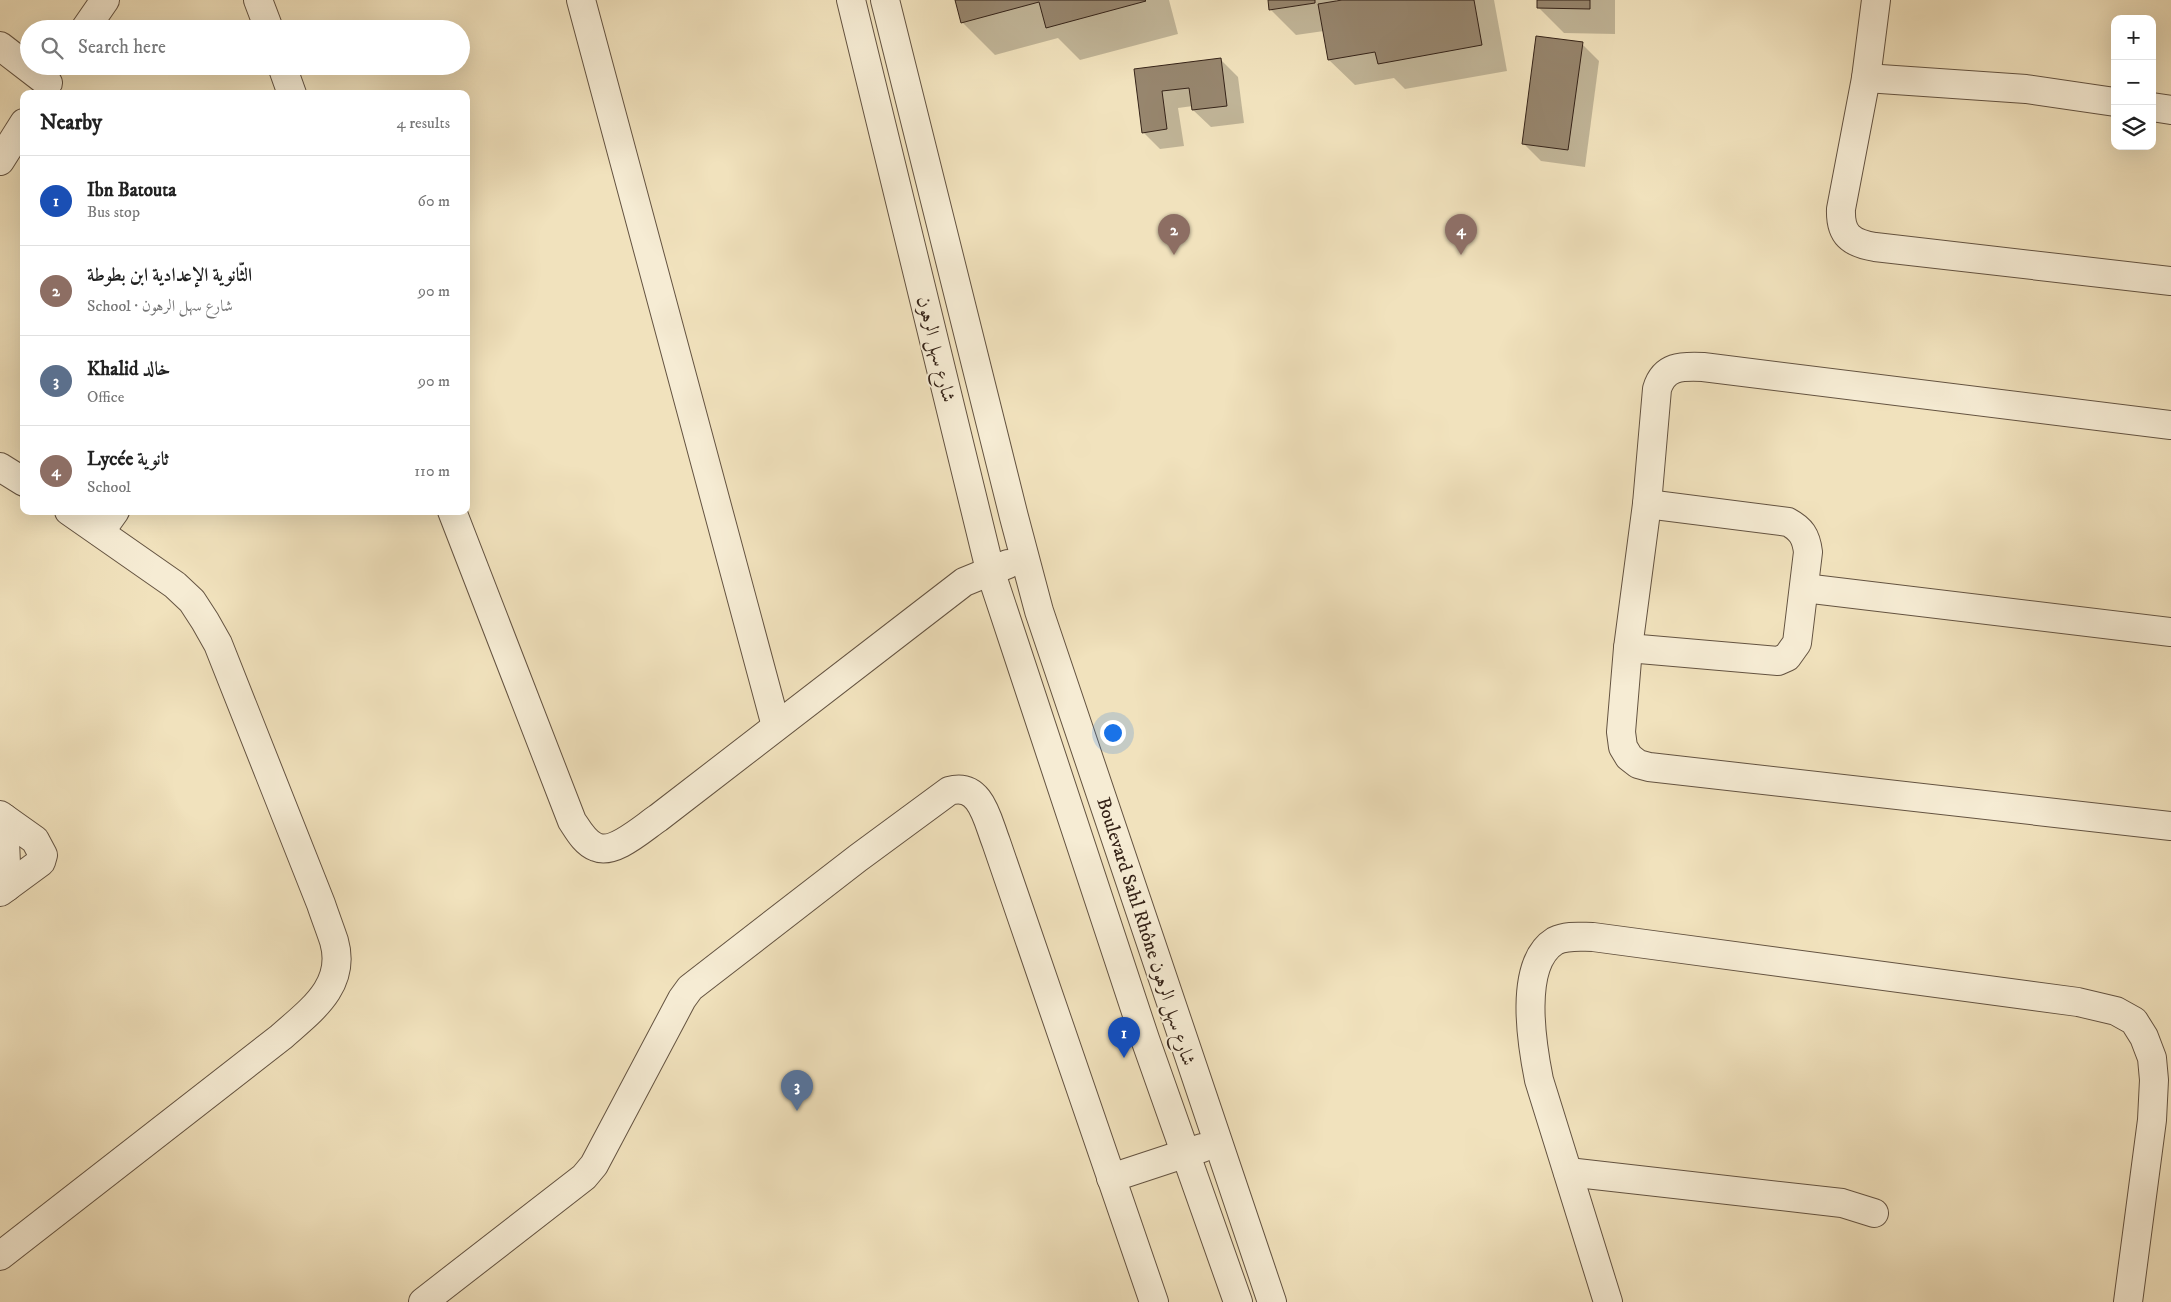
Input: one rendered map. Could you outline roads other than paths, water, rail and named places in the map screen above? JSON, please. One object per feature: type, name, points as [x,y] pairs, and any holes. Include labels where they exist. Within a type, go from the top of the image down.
[{"type":"street","points":[[91,20],[105,0]]},
{"type":"street","points":[[258,0],[266,20]]},
{"type":"street","points":[[581,0],[776,726]]},
{"type":"street","name":"شارع سهل الرهون","points":[[852,0],[990,570],[1032,696]]},
{"type":"street","name":"شارع سهل الرهون","points":[[885,0],[1025,559]]},
{"type":"street","points":[[1876,0],[1866,78],[1841,209],[1840,222],[1843,230],[1854,241],[1875,247],[2171,281]]},
{"type":"street","points":[[0,46],[20,60]]},
{"type":"street","points":[[285,75],[291,90]]},
{"type":"street","points":[[1866,78],[2026,90],[2111,101]]},
{"type":"street","points":[[2156,108],[2171,110]]},
{"type":"street","points":[[0,162],[20,130]]},
{"type":"street","points":[[2171,425],[1688,366],[1668,372],[1660,378],[1657,389],[1647,504],[1628,648],[1621,732],[1623,747],[1629,757],[1638,764],[1667,769],[2171,826]]},
{"type":"street","points":[[0,467],[20,480]]},
{"type":"street","points":[[1628,648],[1778,661],[1787,657],[1797,643],[1804,588],[1807,541],[1798,527],[1788,522],[1647,504]]},
{"type":"street","points":[[0,1256],[281,1037],[314,1008],[331,986],[336,968],[334,943],[321,904],[218,644],[205,620],[192,601],[108,521],[85,515]]},
{"type":"street","points":[[454,515],[560,793],[582,836],[595,847],[606,850],[621,844],[658,818],[964,582],[990,570],[1025,559]]},
{"type":"street","name":"Boulevard Sahl Rhône شارع سهل الرهون","points":[[1025,559],[1039,611],[1272,1302]]},
{"type":"street","points":[[1804,588],[2171,632]]},
{"type":"street","name":"Boulevard Sahl Rhône شارع سهل الرهون","points":[[1032,696],[1074,827],[1185,1154],[1238,1302]]},
{"type":"street","points":[[423,1302],[500,1244],[584,1177],[594,1166],[677,1007],[690,988],[858,858],[949,791],[960,788],[967,789],[975,794],[987,819],[1154,1302]]},
{"type":"street","points":[[2,816],[3,890]]},
{"type":"street","points":[[2,816],[35,840],[43,855],[41,862],[3,890]]},
{"type":"street","points":[[1608,1302],[1539,1080],[1532,1048],[1530,1006],[1536,966],[1543,952],[1556,941],[1569,936],[1593,937],[2068,1001],[2116,1011],[2134,1020],[2144,1037],[2152,1058],[2154,1080],[2152,1120],[2128,1302]]},
{"type":"street","points":[[1111,1178],[1218,1143]]},
{"type":"street","points":[[1568,1172],[1842,1203],[1874,1212]]},
{"type":"place","name":"الثّانوية الإعدادية ابن بطوطة","points":[[1174,255]]},
{"type":"place","name":"Lycée ثانوية","points":[[1461,255]]},
{"type":"place","name":"Ibn Batouta","points":[[1124,1058]]},
{"type":"place","name":"Khalid خالد","points":[[797,1111]]}]
